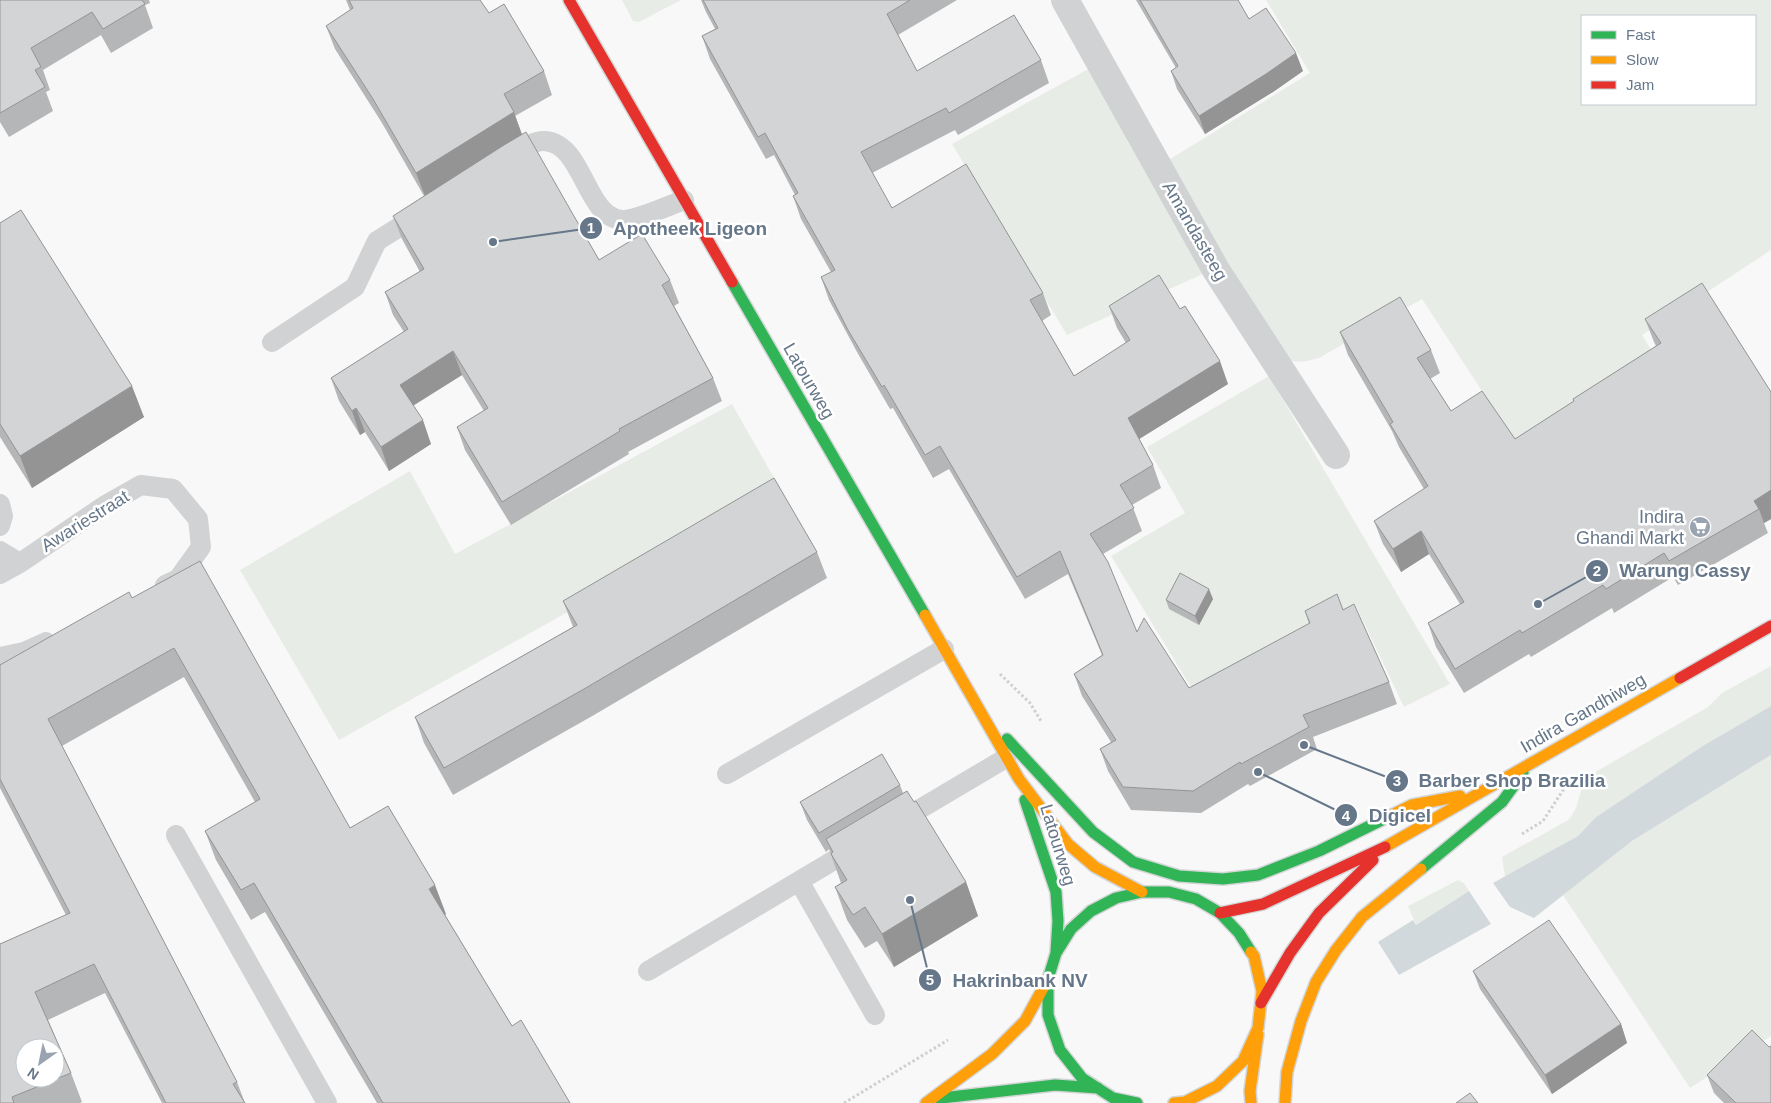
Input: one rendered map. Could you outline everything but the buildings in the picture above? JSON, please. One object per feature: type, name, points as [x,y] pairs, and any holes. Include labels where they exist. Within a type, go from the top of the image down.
[{"type":"main road","name":"Latourweg","points":[[569,0],[1019,779],[1068,844],[1095,867],[1142,892]]},
{"type":"main road","name":"Indira Gandhiweg","points":[[1220,913],[1263,904],[1386,846],[1771,626]]},
{"type":"main road","points":[[977,707],[1093,832],[1133,862],[1179,876],[1223,879],[1258,875],[1319,851],[1412,804],[1481,792]]},
{"type":"main road","points":[[1285,1103],[1287,1072],[1300,1021],[1316,982],[1336,950],[1362,917],[1502,802],[1530,763]]},
{"type":"main road","name":"Latourweg","points":[[1019,779],[1056,892],[1058,921],[1056,953]]},
{"type":"main road","name":"Indira Gandhiweg","points":[[1261,1003],[1290,952],[1319,913],[1386,846]]},
{"type":"main road","points":[[930,1101],[992,1054],[1025,1021],[1048,979],[1056,953],[1071,929],[1091,911],[1116,898],[1142,892],[1169,892],[1196,899],[1220,913],[1239,933],[1254,956],[1262,991],[1250,1091],[1251,1103]]},
{"type":"main road","points":[[1048,979],[1048,1015],[1060,1050],[1082,1078],[1117,1100],[1137,1103]]},
{"type":"main road","points":[[1174,1103],[1185,1102],[1217,1086],[1243,1061],[1258,1028]]},
{"type":"main road","points":[[930,1101],[1055,1085],[1098,1088]]},
{"type":"street","name":"Amandasteeg","points":[[1065,0],[1216,270],[1336,455]]},
{"type":"lane","points":[[490,168],[529,145],[544,140],[559,145],[575,162],[589,190],[605,213],[622,220],[684,200]]},
{"type":"lane","points":[[272,342],[355,287],[378,241],[434,205]]},
{"type":"lane","name":"Awariestraat","points":[[0,574],[20,563],[104,506],[142,485],[173,489],[198,519],[201,548],[178,579],[150,592]]},
{"type":"lane","points":[[0,504],[4,516],[0,526]]},
{"type":"lane","points":[[0,551],[20,563]]},
{"type":"lane","points":[[0,656],[24,652],[60,635]]},
{"type":"lane","points":[[727,774],[944,649]]},
{"type":"lane","points":[[648,970],[1006,758]]},
{"type":"lane","points":[[176,835],[327,1103]]},
{"type":"lane","points":[[799,881],[875,1014]]},
{"type":"shaded area","points":[[622,0],[681,0],[639,22],[633,21]]},
{"type":"shaded area","points":[[1266,0],[1771,0],[1771,250],[1642,335],[1660,364],[1521,451],[1422,299],[1319,358],[1296,362],[1282,356],[1277,351],[1167,161],[1310,73]]},
{"type":"shaded area","points":[[1092,67],[1205,273],[1067,335],[952,144]]},
{"type":"shaded area","points":[[1269,376],[1450,684],[1404,707],[1355,604],[1200,702],[1111,556],[1185,513],[1147,447]]},
{"type":"shaded area","points":[[732,404],[782,492],[339,740],[240,570],[410,471],[455,554]]},
{"type":"shaded area","points":[[1771,666],[1771,706],[1701,747],[1596,817],[1578,836],[1505,877],[1502,857],[1568,820],[1575,810],[1584,784],[1597,771],[1708,707],[1722,693]]},
{"type":"shaded area","points":[[1771,706],[1771,755],[1632,841],[1534,918],[1510,907],[1493,883],[1578,836],[1596,817],[1701,747]]},
{"type":"shaded area","points":[[1771,755],[1771,1036],[1690,1088],[1563,895],[1632,841]]},
{"type":"shaded area","points":[[1458,880],[1464,883],[1469,891],[1416,925],[1408,906]]},
{"type":"shaded area","points":[[1469,891],[1491,924],[1399,975],[1378,942],[1413,920],[1416,925]]},
{"type":"traffic: fast","points":[[732,282],[925,615]]},
{"type":"traffic: fast","points":[[1007,739],[1093,832],[1133,862],[1179,876],[1223,879],[1258,875],[1319,851],[1392,815]]},
{"type":"traffic: fast","points":[[1421,869],[1502,802],[1523,773]]},
{"type":"traffic: fast","points":[[1025,800],[1056,892],[1058,921],[1056,952]]},
{"type":"traffic: fast","points":[[1137,1103],[1113,1098],[1082,1078],[1060,1050],[1048,1015],[1048,979],[1056,953],[1071,929],[1091,911],[1116,898],[1142,892],[1169,892],[1196,899],[1220,913],[1239,933],[1251,952]]},
{"type":"traffic: fast","points":[[933,1099],[1055,1085],[1098,1088]]},
{"type":"traffic: slow","points":[[925,615],[1019,779],[1068,844],[1095,867],[1142,892]]},
{"type":"traffic: slow","points":[[1385,847],[1680,678]]},
{"type":"traffic: slow","points":[[1392,815],[1412,805],[1460,796]]},
{"type":"traffic: slow","points":[[1285,1103],[1287,1072],[1301,1021],[1316,982],[1336,950],[1362,917],[1421,869]]},
{"type":"traffic: slow","points":[[1174,1103],[1185,1102],[1217,1086],[1243,1061],[1258,1028],[1262,991],[1254,956],[1251,952]]},
{"type":"traffic: slow","points":[[926,1103],[992,1054],[1025,1021],[1048,979]]},
{"type":"traffic: slow","points":[[1251,1103],[1250,1091],[1258,1034]]},
{"type":"traffic: jam","points":[[569,0],[732,282]]},
{"type":"traffic: jam","points":[[1680,678],[1771,626]]},
{"type":"traffic: jam","points":[[1220,913],[1263,904],[1385,847]]},
{"type":"traffic: jam","points":[[1261,1003],[1290,953],[1319,913],[1373,860]]},
{"type":"place","name":"Apotheek Ligeon","points":[[493,242]]},
{"type":"place","name":"Indira Ghandi Markt","points":[[1700,527]]},
{"type":"place","name":"Warung Cassy","points":[[1538,604]]},
{"type":"place","name":"Barber Shop Brazilia","points":[[1304,745]]},
{"type":"place","name":"Digicel","points":[[1258,772]]},
{"type":"place","name":"Hakrinbank NV","points":[[910,900]]}]
